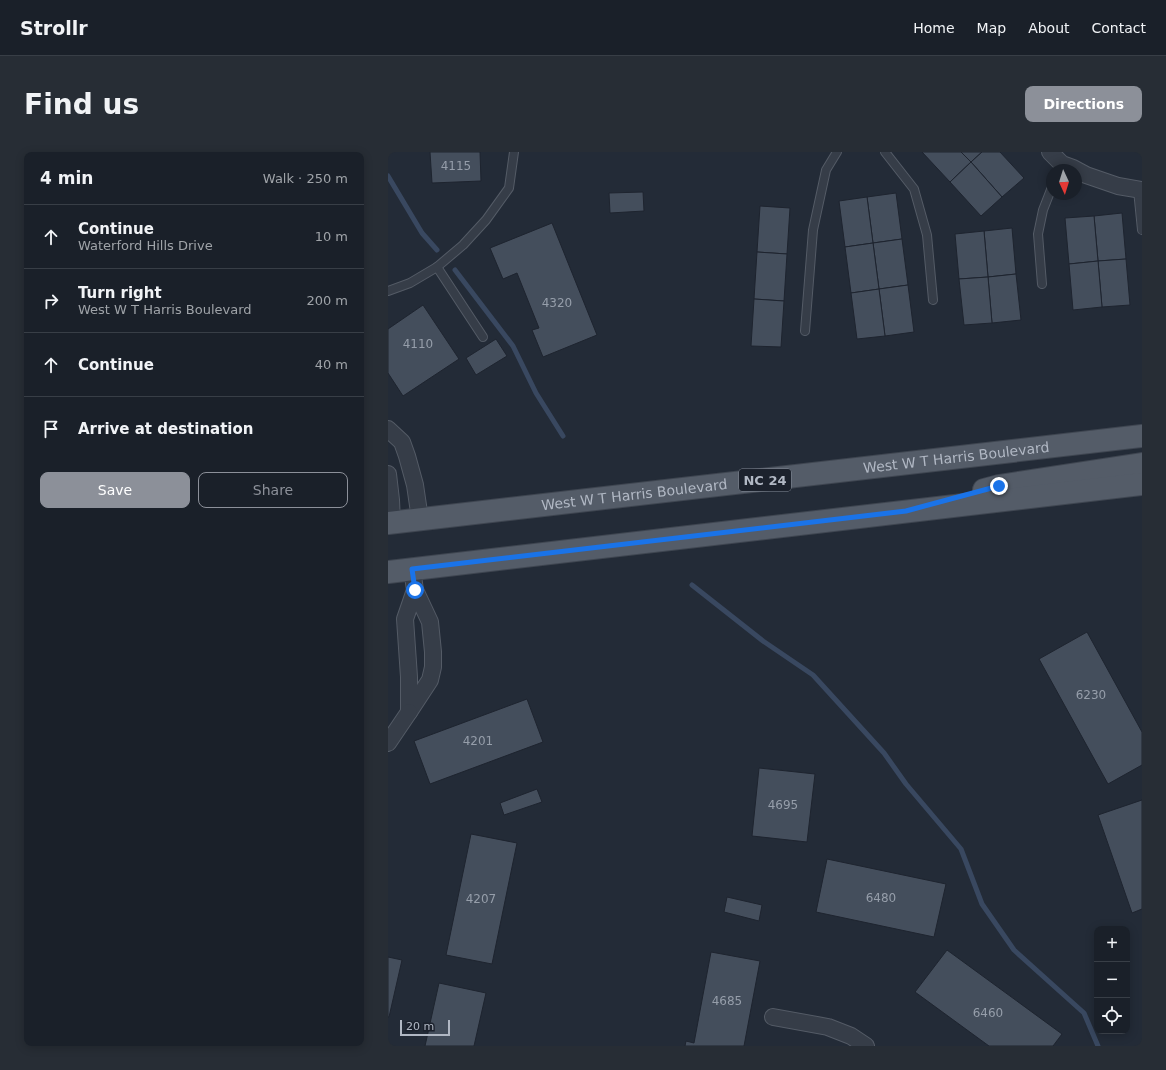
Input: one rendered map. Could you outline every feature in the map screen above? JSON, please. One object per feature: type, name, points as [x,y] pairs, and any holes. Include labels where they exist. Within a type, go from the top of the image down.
[{"type":"main road","name":"West W T Harris Boulevard","points":[[390,522],[1142,436]]},
{"type":"main road","points":[[906,511],[999,486],[1142,464]]},
{"type":"main road","points":[[388,572],[414,580],[906,511],[1142,484]]},
{"type":"street","points":[[1050,152],[1058,164]]},
{"type":"street","points":[[1082,173],[1118,186],[1140,190]]},
{"type":"street","points":[[388,429],[402,442],[407,456],[415,485],[420,519]]},
{"type":"street","points":[[388,474],[391,500],[390,522]]},
{"type":"street","points":[[409,712],[409,677],[405,619],[414,580]]},
{"type":"street","points":[[388,743],[430,680],[433,667],[430,622],[414,580]]},
{"type":"street","points":[[773,1017],[828,1027],[850,1036],[866,1046]]},
{"type":"lane","points":[[388,291],[410,283],[437,267],[463,245],[486,220],[509,188],[514,152]]},
{"type":"lane","points":[[805,331],[813,230],[826,170],[837,152]]},
{"type":"lane","points":[[885,152],[914,189],[927,235],[933,300]]},
{"type":"lane","points":[[1140,190],[1142,230]]},
{"type":"lane","points":[[1042,284],[1038,234],[1043,210],[1047,200]]},
{"type":"lane","points":[[437,267],[483,337]]},
{"type":"building","points":[[430,152],[480,152],[481,181],[432,183]]},
{"type":"building","points":[[922,152],[961,152],[971,162],[950,182]]},
{"type":"building","points":[[961,152],[982,152],[971,162]]},
{"type":"building","points":[[982,152],[1000,152],[1024,178],[1002,197],[971,162]]},
{"type":"building","points":[[971,162],[1002,197],[981,216],[950,182]]},
{"type":"building","points":[[643,192],[644,211],[610,213],[609,193]]},
{"type":"building","points":[[896,193],[902,239],[873,243],[867,197]]},
{"type":"building","points":[[867,197],[873,243],[845,247],[839,201]]},
{"type":"building","points":[[760,206],[790,208],[787,254],[757,252]]},
{"type":"building","points":[[1122,213],[1126,259],[1098,261],[1094,216]]},
{"type":"building","points":[[1094,216],[1098,261],[1069,264],[1065,218]]},
{"type":"building","points":[[552,223],[597,335],[543,357],[532,330],[539,328],[517,273],[503,279],[490,248]]},
{"type":"building","points":[[1012,228],[1016,274],[988,277],[984,231]]},
{"type":"building","points":[[984,231],[988,277],[959,279],[955,234]]},
{"type":"building","points":[[902,239],[908,285],[879,289],[873,243]]},
{"type":"building","points":[[873,243],[879,289],[851,293],[845,247]]},
{"type":"building","points":[[757,252],[787,254],[784,301],[754,299]]},
{"type":"building","points":[[1126,259],[1130,305],[1102,307],[1098,261]]},
{"type":"building","points":[[1098,261],[1102,307],[1073,310],[1069,264]]},
{"type":"building","points":[[1016,274],[1021,320],[992,323],[988,277]]},
{"type":"building","points":[[988,277],[992,323],[964,325],[959,279]]},
{"type":"building","points":[[908,285],[914,332],[885,336],[879,289]]},
{"type":"building","points":[[879,289],[885,336],[857,339],[851,293]]},
{"type":"building","points":[[754,299],[784,301],[781,347],[751,346]]},
{"type":"building","points":[[423,305],[459,359],[403,396],[388,373],[388,329]]},
{"type":"building","points":[[496,339],[507,356],[476,375],[466,358]]},
{"type":"building","points":[[1087,632],[1142,732],[1142,765],[1108,784],[1039,659]]},
{"type":"building","points":[[527,699],[543,742],[430,784],[414,741]]},
{"type":"building","points":[[759,768],[815,774],[807,842],[752,836]]},
{"type":"building","points":[[537,789],[542,802],[504,815],[500,803]]},
{"type":"building","points":[[1142,800],[1142,909],[1132,913],[1098,815]]},
{"type":"building","points":[[471,834],[517,843],[492,964],[446,955]]},
{"type":"building","points":[[827,859],[946,884],[934,937],[816,912]]},
{"type":"building","points":[[727,897],[762,905],[759,921],[724,912]]},
{"type":"building","points":[[947,950],[1062,1034],[1053,1046],[989,1046],[915,992]]},
{"type":"building","points":[[711,952],[760,961],[744,1046],[685,1046],[686,1041],[694,1043]]},
{"type":"building","points":[[388,957],[402,960],[389,1017],[388,1017]]},
{"type":"building","points":[[439,983],[486,993],[474,1046],[425,1046]]},
{"type":"waterway","points":[[388,176],[422,233],[437,250]]},
{"type":"waterway","points":[[455,270],[513,346],[536,393],[563,436]]},
{"type":"waterway","points":[[692,585],[763,641],[813,675],[884,753],[906,784],[961,849],[982,904],[1014,950],[1084,1013],[1098,1046]]},
{"type":"route","points":[[415,590],[412,569],[906,511],[999,486]]}]
